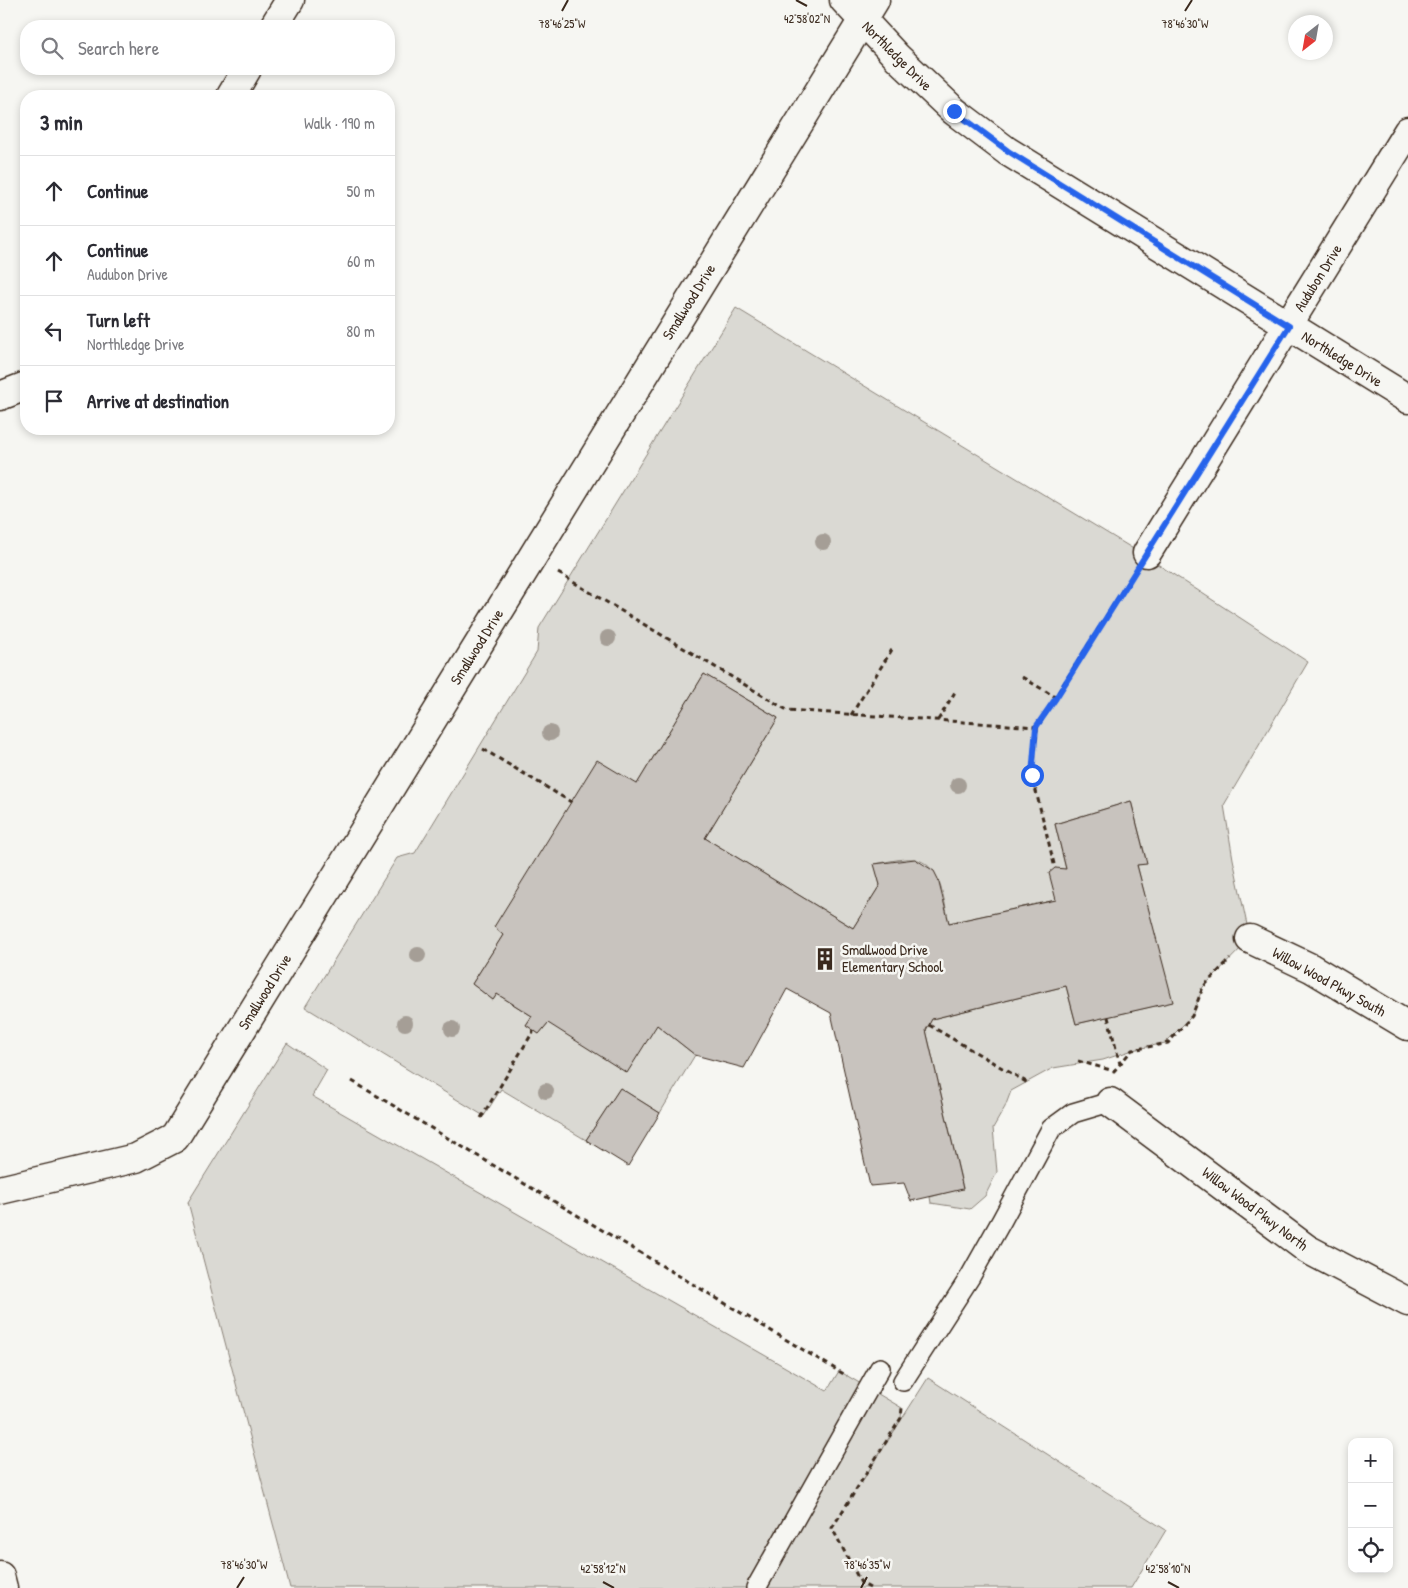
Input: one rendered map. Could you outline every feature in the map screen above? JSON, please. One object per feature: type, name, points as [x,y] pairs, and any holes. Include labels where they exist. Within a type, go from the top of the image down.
[{"type":"street","points":[[278,20],[290,0]]},
{"type":"street","name":"Northledge Drive","points":[[844,0],[869,10],[897,57],[954,111],[1008,151],[1408,399]]},
{"type":"street","name":"Smallwood Drive","points":[[0,1190],[136,1158],[175,1138],[869,10]]},
{"type":"street","points":[[235,90],[244,75]]},
{"type":"street","name":"Audubon Drive","points":[[1147,553],[1408,131]]},
{"type":"street","points":[[0,396],[20,388]]},
{"type":"street","name":"Willow Wood Pkwy South","points":[[1250,939],[1312,968],[1408,1026]]},
{"type":"street","name":"Willow Wood Pkwy North","points":[[1110,1102],[1307,1249],[1408,1302]]},
{"type":"street","points":[[0,1576],[3,1588]]},
{"type":"lane","points":[[903,1381],[970,1276],[1051,1129],[1073,1113],[1110,1102]]},
{"type":"lane","points":[[756,1588],[880,1368]]},
{"type":"path","points":[[1055,868],[1032,775],[1036,727],[1147,553]]},
{"type":"path","points":[[532,557],[787,710],[1036,727]]},
{"type":"path","points":[[851,715],[893,648]]},
{"type":"path","points":[[1022,677],[1056,698]]},
{"type":"path","points":[[938,720],[955,692]]},
{"type":"path","points":[[483,749],[571,802]]},
{"type":"path","points":[[1078,1061],[1114,1071],[1132,1050],[1168,1042],[1192,1016],[1203,987],[1250,939]]},
{"type":"path","points":[[1108,1017],[1120,1065]]},
{"type":"path","points":[[929,1025],[1028,1083]]},
{"type":"path","points":[[481,1118],[534,1030]]},
{"type":"path","points":[[352,1081],[902,1408],[900,1418],[832,1528],[861,1583],[870,1588]]},
{"type":"shaded area","points":[[736,308],[1145,556],[1308,662],[1224,805],[1250,939],[1203,987],[1192,1016],[1165,1043],[1133,1050],[1103,1060],[1053,1068],[1011,1091],[1005,1107],[993,1128],[997,1172],[985,1196],[970,1209],[931,1203],[930,1197],[963,1188],[926,1030],[932,1019],[1066,986],[1076,1024],[1172,1002],[1137,865],[1147,863],[1131,801],[1055,824],[1066,869],[1056,900],[949,923],[940,884],[930,867],[913,859],[899,860],[875,864],[880,885],[853,928],[705,838],[778,718],[704,674],[637,784],[503,935],[472,984],[493,1000],[497,994],[532,1016],[526,1025],[539,1034],[548,1023],[657,1025],[695,1055],[660,1113],[620,1088],[586,1140],[501,1089],[484,1116],[305,1007],[397,858],[415,853],[537,652],[539,628]]},
{"type":"shaded area","points":[[287,1043],[327,1070],[312,1096],[827,1391],[839,1371],[902,1408],[901,1418],[863,1480],[928,1378],[1166,1530],[1131,1588],[290,1588],[188,1202]]},
{"type":"building","name":"Smallwood Drive Elementary School","points":[[704,674],[778,718],[705,838],[853,928],[880,885],[874,864],[915,859],[934,871],[938,879],[949,923],[1056,900],[1049,873],[1055,868],[1066,869],[1055,824],[1131,801],[1147,864],[1137,865],[1173,1002],[1076,1024],[1066,986],[932,1019],[926,1030],[963,1189],[911,1201],[904,1183],[870,1186],[831,1013],[787,989],[744,1068],[695,1055],[657,1025],[627,1073],[548,1023],[539,1034],[526,1025],[532,1016],[497,994],[493,1000],[472,984],[503,935],[494,927],[597,760],[637,784]]},
{"type":"building","points":[[620,1088],[660,1113],[628,1166],[586,1140]]},
{"type":"place","name":"Smallwood Drive Elementary School","points":[[825,959]]},
{"type":"route","points":[[954,111],[1008,151],[1289,326],[1036,727],[1032,775]]}]
